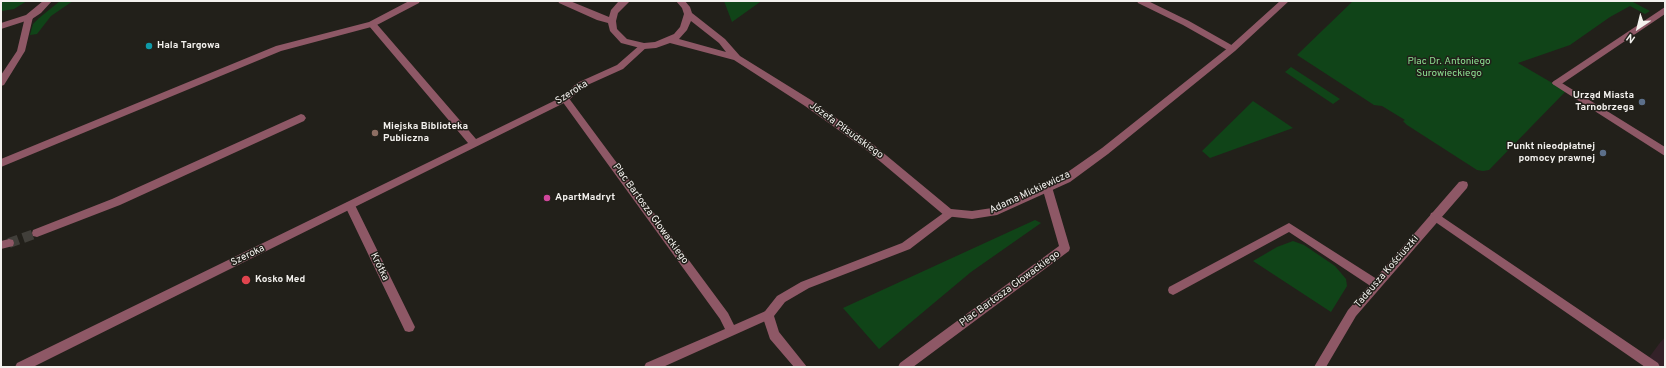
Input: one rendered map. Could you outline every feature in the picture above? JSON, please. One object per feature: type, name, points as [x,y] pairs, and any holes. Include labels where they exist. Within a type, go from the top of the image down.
[{"type":"street","points":[[1,163],[280,48],[372,24],[416,1]]},
{"type":"street","points":[[562,1],[600,18],[612,21]]},
{"type":"street","points":[[626,1],[614,12],[612,21],[613,29],[624,41],[644,46],[656,45],[670,40],[677,36],[684,28],[688,14],[686,8],[680,1]]},
{"type":"street","points":[[1141,1],[1186,23],[1232,49]]},
{"type":"street","name":"Adama Mickiewicza","points":[[949,213],[972,216],[993,212],[1066,179],[1105,151],[1232,49],[1285,1]]},
{"type":"street","points":[[1,26],[29,17],[49,2]]},
{"type":"street","points":[[1665,10],[1557,83],[1665,152]]},
{"type":"street","name":"Józefa Piłsudskiego","points":[[688,14],[722,40],[737,58]]},
{"type":"street","points":[[1,83],[21,51],[29,17]]},
{"type":"street","points":[[372,24],[474,144]]},
{"type":"street","name":"Józefa Piłsudskiego","points":[[670,40],[737,58],[808,103],[872,149],[949,213]]},
{"type":"street","name":"Szeroka","points":[[21,367],[565,99],[580,86],[620,67],[644,46]]},
{"type":"street","name":"Plac Bartosza Głowackiego","points":[[565,99],[724,316],[732,332]]},
{"type":"street","points":[[37,233],[116,202],[301,118]]},
{"type":"street","name":"Tadeusza Kościuszki","points":[[1320,367],[1352,313],[1463,185]]},
{"type":"street","name":"Plac Bartosza Głowackiego","points":[[904,367],[1065,248],[1047,187]]},
{"type":"street","name":"Krótka","points":[[350,206],[409,327]]},
{"type":"street","points":[[650,367],[768,315],[781,299],[805,285],[906,246],[949,213]]},
{"type":"street","points":[[1435,216],[1654,367]]},
{"type":"street","points":[[1173,290],[1289,227],[1376,284]]},
{"type":"street","points":[[768,315],[774,335],[801,367]]},
{"type":"shaded area","points":[[1665,337],[1665,367],[1642,367],[1659,344]]},
{"type":"green space","points":[[1,1],[27,1],[14,9],[2,11]]},
{"type":"green space","points":[[60,1],[73,1],[51,16],[37,34],[30,35],[33,24]]},
{"type":"green space","points":[[724,1],[758,1],[760,2],[732,22]]},
{"type":"green space","name":"Plac Dr. Antoniego Surowieckiego","points":[[1353,1],[1631,1],[1650,11],[1645,14],[1630,6],[1610,17],[1570,45],[1518,63],[1566,91],[1489,170],[1483,171],[1477,170],[1407,125],[1403,121],[1405,120],[1382,106],[1374,105],[1297,55]]},
{"type":"green space","points":[[1291,67],[1340,99],[1333,104],[1285,72]]},
{"type":"green space","points":[[1253,101],[1293,128],[1210,158],[1202,151]]},
{"type":"green space","points":[[1035,220],[1041,223],[971,272],[879,349],[843,308]]},
{"type":"green space","points":[[1293,241],[1304,245],[1335,266],[1346,279],[1347,286],[1331,312],[1253,261],[1277,247]]},
{"type":"tunnel","points":[[9,243],[37,233]]},
{"type":"place","name":"Hala Targowa","points":[[149,46]]},
{"type":"place","name":"Urząd Miasta Tarnobrzega","points":[[1642,102]]},
{"type":"place","name":"Miejska Biblioteka Publiczna","points":[[375,133]]},
{"type":"place","name":"Punkt nieodpłatnej pomocy prawnej","points":[[1603,153]]},
{"type":"place","name":"ApartMadryt","points":[[547,198]]},
{"type":"place","name":"Kosko Med","points":[[246,280]]}]
